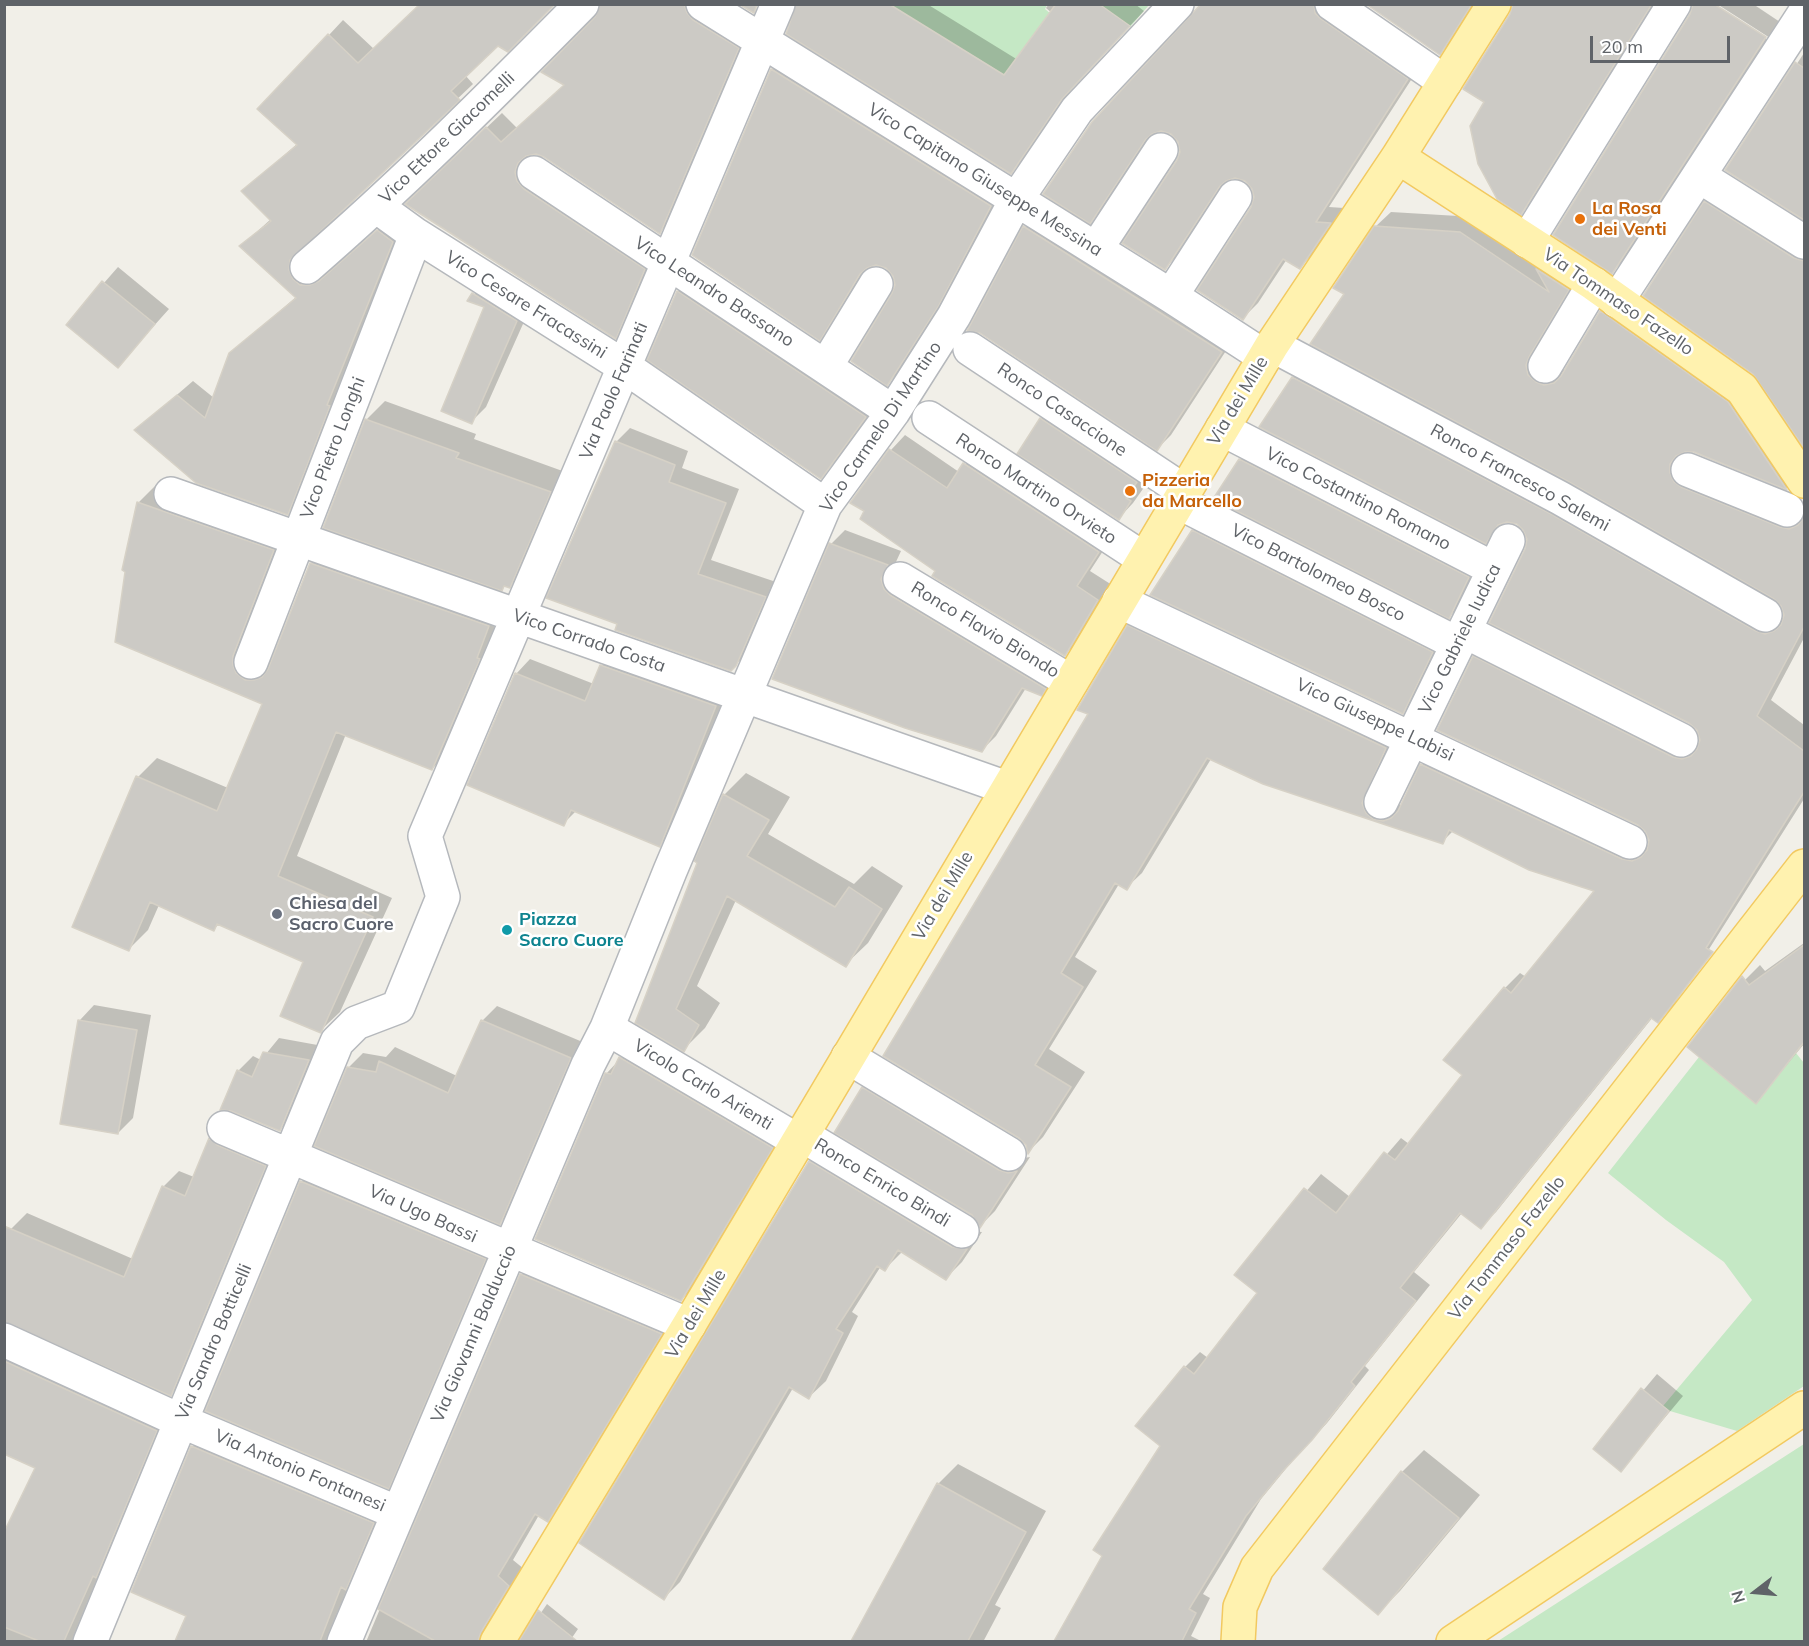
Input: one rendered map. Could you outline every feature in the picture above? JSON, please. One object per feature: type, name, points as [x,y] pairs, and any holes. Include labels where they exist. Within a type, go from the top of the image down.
[{"type":"main road","name":"Via dei Mille","points":[[497,1641],[689,1326],[1269,351],[1398,157],[1493,5]]},
{"type":"main road","name":"Via Tommaso Fazello","points":[[1398,157],[1605,292],[1742,388],[1804,481]]},
{"type":"main road","name":"Via Tommaso Fazello","points":[[1238,1641],[1240,1607],[1257,1568],[1804,866]]},
{"type":"main road","points":[[1453,1641],[1804,1408]]},
{"type":"street","name":"Vico Ettore Giacomelli","points":[[307,267],[463,125],[582,4]]},
{"type":"street","name":"Vico Capitano Giuseppe Messina","points":[[703,4],[1171,296],[1269,351]]},
{"type":"street","name":"Via Paolo Farinati","points":[[337,1042],[356,1023],[398,1008],[443,897],[425,836],[778,4]]},
{"type":"street","name":"Vico Carmelo Di Martino","points":[[607,1028],[825,505],[893,412],[954,316],[1016,200],[1077,110],[1177,4]]},
{"type":"street","points":[[1332,4],[1445,82]]},
{"type":"street","points":[[1527,241],[1674,4]]},
{"type":"street","points":[[1545,366],[1699,176],[1795,48],[1804,14]]},
{"type":"street","points":[[1096,249],[1161,150]]},
{"type":"street","name":"Vico Leandro Bassano","points":[[534,173],[893,412]]},
{"type":"street","points":[[1699,176],[1804,242]]},
{"type":"street","points":[[1171,296],[1235,197]]},
{"type":"street","name":"Vico Cesare Fracassini","points":[[376,206],[416,235],[625,367],[825,505]]},
{"type":"street","name":"Vico Pietro Longhi","points":[[251,662],[416,235]]},
{"type":"street","points":[[826,366],[876,284]]},
{"type":"street","name":"Ronco Casaccione","points":[[970,348],[1181,497]]},
{"type":"street","name":"Ronco Francesco Salemi","points":[[1269,351],[1560,498],[1765,615]]},
{"type":"street","name":"Ronco Martino Orvieto","points":[[929,418],[1144,560]]},
{"type":"street","name":"Vico Costantino Romano","points":[[1222,429],[1501,555]]},
{"type":"street","points":[[1688,470],[1786,510]]},
{"type":"street","name":"Vico Corrado Costa","points":[[171,494],[1007,788]]},
{"type":"street","name":"Vico Bartolomeo Bosco","points":[[1181,497],[1461,638],[1681,740]]},
{"type":"street","name":"Vico Gabriele Iudica","points":[[1381,802],[1501,555]]},
{"type":"street","name":"Ronco Flavio Biondo","points":[[900,579],[1071,682]]},
{"type":"street","name":"Vico Giuseppe Labisi","points":[[1119,601],[1413,737],[1630,842]]},
{"type":"street","name":"Vicolo Carlo Arienti","points":[[607,1028],[800,1138]]},
{"type":"street","name":"Via Giovanni Balduccio","points":[[344,1641],[588,1065],[607,1028]]},
{"type":"street","name":"Via Sandro Botticelli","points":[[90,1641],[337,1042]]},
{"type":"street","points":[[848,1057],[1009,1154]]},
{"type":"street","name":"Via Ugo Bassi","points":[[224,1128],[689,1326]]},
{"type":"street","name":"Ronco Enrico Bindi","points":[[800,1138],[962,1231]]},
{"type":"street","name":"Via Antonio Fontanesi","points":[[4,1340],[181,1421],[398,1513]]},
{"type":"green space","points":[[889,5],[1047,5],[1045,9],[1051,14],[1005,75]]},
{"type":"green space","points":[[1099,5],[1149,5],[1130,27]]},
{"type":"green space","points":[[1796,1053],[1804,1063],[1804,1386],[1737,1431],[1670,1411],[1663,1406],[1752,1300],[1724,1262],[1666,1220],[1608,1173],[1699,1057],[1756,1103]]},
{"type":"green space","points":[[1804,1444],[1804,1641],[1498,1641]]},
{"type":"building","points":[[420,4],[555,4],[508,52],[498,46],[451,91],[460,100],[290,260],[289,270],[293,279],[300,285],[310,285],[319,281],[377,230],[393,242],[327,405],[330,406],[288,515],[196,483],[134,430],[177,395],[205,418],[229,353],[296,298],[239,246],[271,221],[241,191],[297,145],[257,109],[328,34],[358,63]]},
{"type":"building","points":[[600,4],[684,4],[693,20],[739,48],[660,234],[544,157],[536,154],[526,156],[518,163],[515,172],[517,181],[524,189],[645,269],[616,339],[405,204],[486,127],[501,142],[564,85],[541,72],[595,17]]},
{"type":"building","points":[[739,4],[757,4],[754,13]]},
{"type":"building","points":[[796,4],[889,4],[1004,75],[1056,4],[1099,4],[1130,26],[1062,99],[1011,174],[786,34]]},
{"type":"building","points":[[1201,4],[1314,4],[1315,13],[1321,19],[1408,79],[1316,222],[1331,223],[1300,269],[1283,259],[1243,320],[1197,290],[1251,207],[1254,197],[1252,189],[1245,181],[1235,178],[1220,186],[1165,270],[1122,243],[1177,160],[1180,152],[1178,142],[1171,134],[1161,131],[1146,139],[1090,224],[1043,194],[1092,122]]},
{"type":"building","points":[[1366,4],[1472,4],[1440,55]]},
{"type":"building","points":[[1513,4],[1652,4],[1521,215],[1497,199],[1478,164],[1470,126],[1484,102],[1463,89],[1510,14]]},
{"type":"building","points":[[1693,4],[1714,4],[1766,37],[1612,274],[1553,235],[1690,14]]},
{"type":"building","points":[[1795,62],[1804,68],[1804,220],[1725,170]]},
{"type":"building","points":[[771,69],[991,206],[938,307],[887,386],[851,361],[892,293],[895,285],[893,276],[886,268],[876,265],[860,274],[820,341],[692,255]]},
{"type":"building","points":[[1704,201],[1794,258],[1804,261],[1804,448],[1753,374],[1643,296]]},
{"type":"building","points":[[1023,226],[1222,352],[1157,451],[980,333],[967,331]]},
{"type":"building","points":[[1374,226],[1460,232],[1549,292],[1536,269],[1569,290],[1526,365],[1528,375],[1536,382],[1544,385],[1554,383],[1561,376],[1600,311],[1728,402],[1787,490],[1694,452],[1685,452],[1676,456],[1670,464],[1670,473],[1674,482],[1681,487],[1780,527],[1789,529],[1798,525],[1804,517],[1804,627],[1757,716],[1804,751],[1804,792],[1706,948],[1713,952],[1658,1023],[1651,1018],[1481,1229],[1460,1213],[1400,1288],[1416,1301],[1351,1382],[1355,1386],[1246,1516],[1189,1609],[1196,1613],[1182,1641],[1054,1641],[1102,1556],[1093,1550],[1160,1446],[1135,1426],[1184,1366],[1194,1374],[1257,1293],[1234,1275],[1304,1188],[1336,1213],[1384,1152],[1395,1160],[1462,1075],[1443,1060],[1504,987],[1511,993],[1594,891],[1529,870],[1449,830],[1443,844],[1263,784],[1207,758],[1127,890],[1115,883],[1061,973],[1083,987],[1035,1065],[1071,1087],[1028,1154],[1026,1145],[1019,1138],[883,1056],[1088,714],[1077,710],[1127,625],[1386,748],[1362,803],[1366,813],[1373,819],[1383,821],[1391,818],[1398,811],[1420,764],[1622,859],[1632,861],[1641,857],[1647,850],[1649,840],[1645,831],[1638,825],[1437,730],[1473,656],[1673,757],[1682,759],[1691,756],[1700,740],[1697,730],[1689,723],[1489,623],[1525,549],[1527,539],[1517,524],[1507,522],[1498,525],[1486,544],[1259,427],[1292,377],[1551,514],[1756,631],[1765,634],[1774,631],[1781,625],[1784,615],[1781,606],[1774,599],[1569,482],[1310,344],[1344,294],[1333,288]]},
{"type":"building","points":[[102,281],[155,324],[118,368],[66,325]]},
{"type":"building","points":[[677,291],[866,417],[821,479],[647,360]]},
{"type":"building","points":[[472,293],[517,321],[472,424],[441,411],[484,307],[467,301]]},
{"type":"building","points":[[1040,418],[1137,482],[1126,498],[1131,501],[1119,520],[1017,454]]},
{"type":"building","points":[[365,419],[459,453],[456,458],[551,492],[510,588],[504,586],[502,591],[323,528]]},
{"type":"building","points":[[615,441],[675,465],[669,482],[726,503],[698,574],[766,597],[736,666],[731,671],[615,630],[617,624],[546,598]]},
{"type":"building","points":[[889,449],[947,488],[963,463],[1099,552],[1077,586],[1098,600],[1065,656],[932,576],[935,571],[860,519],[864,511],[850,503]]},
{"type":"building","points":[[1239,459],[1469,577],[1449,619],[1213,499]]},
{"type":"building","points":[[137,502],[274,550],[233,656],[236,673],[245,680],[262,677],[268,669],[310,563],[489,626],[477,658],[480,659],[432,770],[336,732],[278,876],[373,917],[321,1033],[280,1016],[303,962],[217,924],[214,931],[150,902],[129,951],[72,927],[136,776],[217,811],[262,704],[115,642],[125,572],[122,570]]},
{"type":"building","points":[[1192,530],[1433,652],[1403,714],[1150,595]]},
{"type":"building","points":[[829,543],[888,565],[881,579],[884,589],[890,595],[1046,689],[1042,696],[1022,688],[982,752],[905,728],[772,679]]},
{"type":"building","points":[[600,665],[716,706],[660,847],[571,810],[564,826],[467,785],[515,673],[585,701]]},
{"type":"building","points":[[723,794],[769,820],[747,856],[835,907],[849,887],[882,909],[846,967],[727,896],[676,1009],[699,1025],[684,1052],[635,1023],[697,863],[694,861]]},
{"type":"building","points":[[1804,945],[1804,1042],[1756,1104],[1687,1047],[1742,976],[1749,985]]},
{"type":"building","points":[[78,1020],[137,1030],[118,1134],[60,1124]]},
{"type":"building","points":[[481,1020],[571,1058],[500,1225],[314,1146],[347,1067],[376,1072],[379,1061],[448,1093]]},
{"type":"building","points":[[263,1052],[309,1060],[280,1131],[231,1111],[220,1110],[237,1070],[252,1077]]},
{"type":"building","points":[[619,1057],[773,1148],[681,1301],[535,1239],[605,1073],[611,1074]]},
{"type":"building","points":[[862,1087],[999,1170],[1008,1173],[1017,1171],[980,1228],[972,1215],[834,1133]]},
{"type":"building","points":[[209,1138],[217,1145],[266,1166],[171,1396],[4,1322],[4,1226],[124,1277],[162,1186],[185,1196]]},
{"type":"building","points":[[809,1161],[952,1247],[967,1249],[946,1280],[898,1250],[885,1271],[877,1266],[836,1329],[843,1333],[809,1399],[789,1387],[664,1600],[579,1543]]},
{"type":"building","points":[[300,1181],[486,1259],[389,1489],[205,1411]]},
{"type":"building","points":[[520,1274],[662,1334],[548,1522],[535,1514],[498,1576],[509,1586],[481,1632],[478,1641],[435,1641],[378,1609]]},
{"type":"building","points":[[4,1361],[157,1431],[96,1578],[93,1576],[64,1641],[39,1641],[4,1627],[4,1532],[35,1468],[4,1454]]},
{"type":"building","points":[[1641,1388],[1669,1411],[1621,1472],[1593,1449]]},
{"type":"building","points":[[191,1446],[374,1523],[346,1590],[341,1587],[320,1641],[175,1641],[186,1616],[131,1592]]},
{"type":"building","points":[[1401,1471],[1459,1518],[1378,1615],[1323,1569]]},
{"type":"building","points":[[937,1483],[1026,1532],[968,1641],[851,1641]]},
{"type":"building","points":[[538,1610],[577,1641],[519,1641]]},
{"type":"place","name":"La Rosa dei Venti","points":[[1580,219]]},
{"type":"place","name":"Pizzeria da Marcello","points":[[1130,491]]},
{"type":"place","name":"Chiesa del Sacro Cuore","points":[[277,914]]},
{"type":"place","name":"Piazza Sacro Cuore","points":[[507,930]]}]
